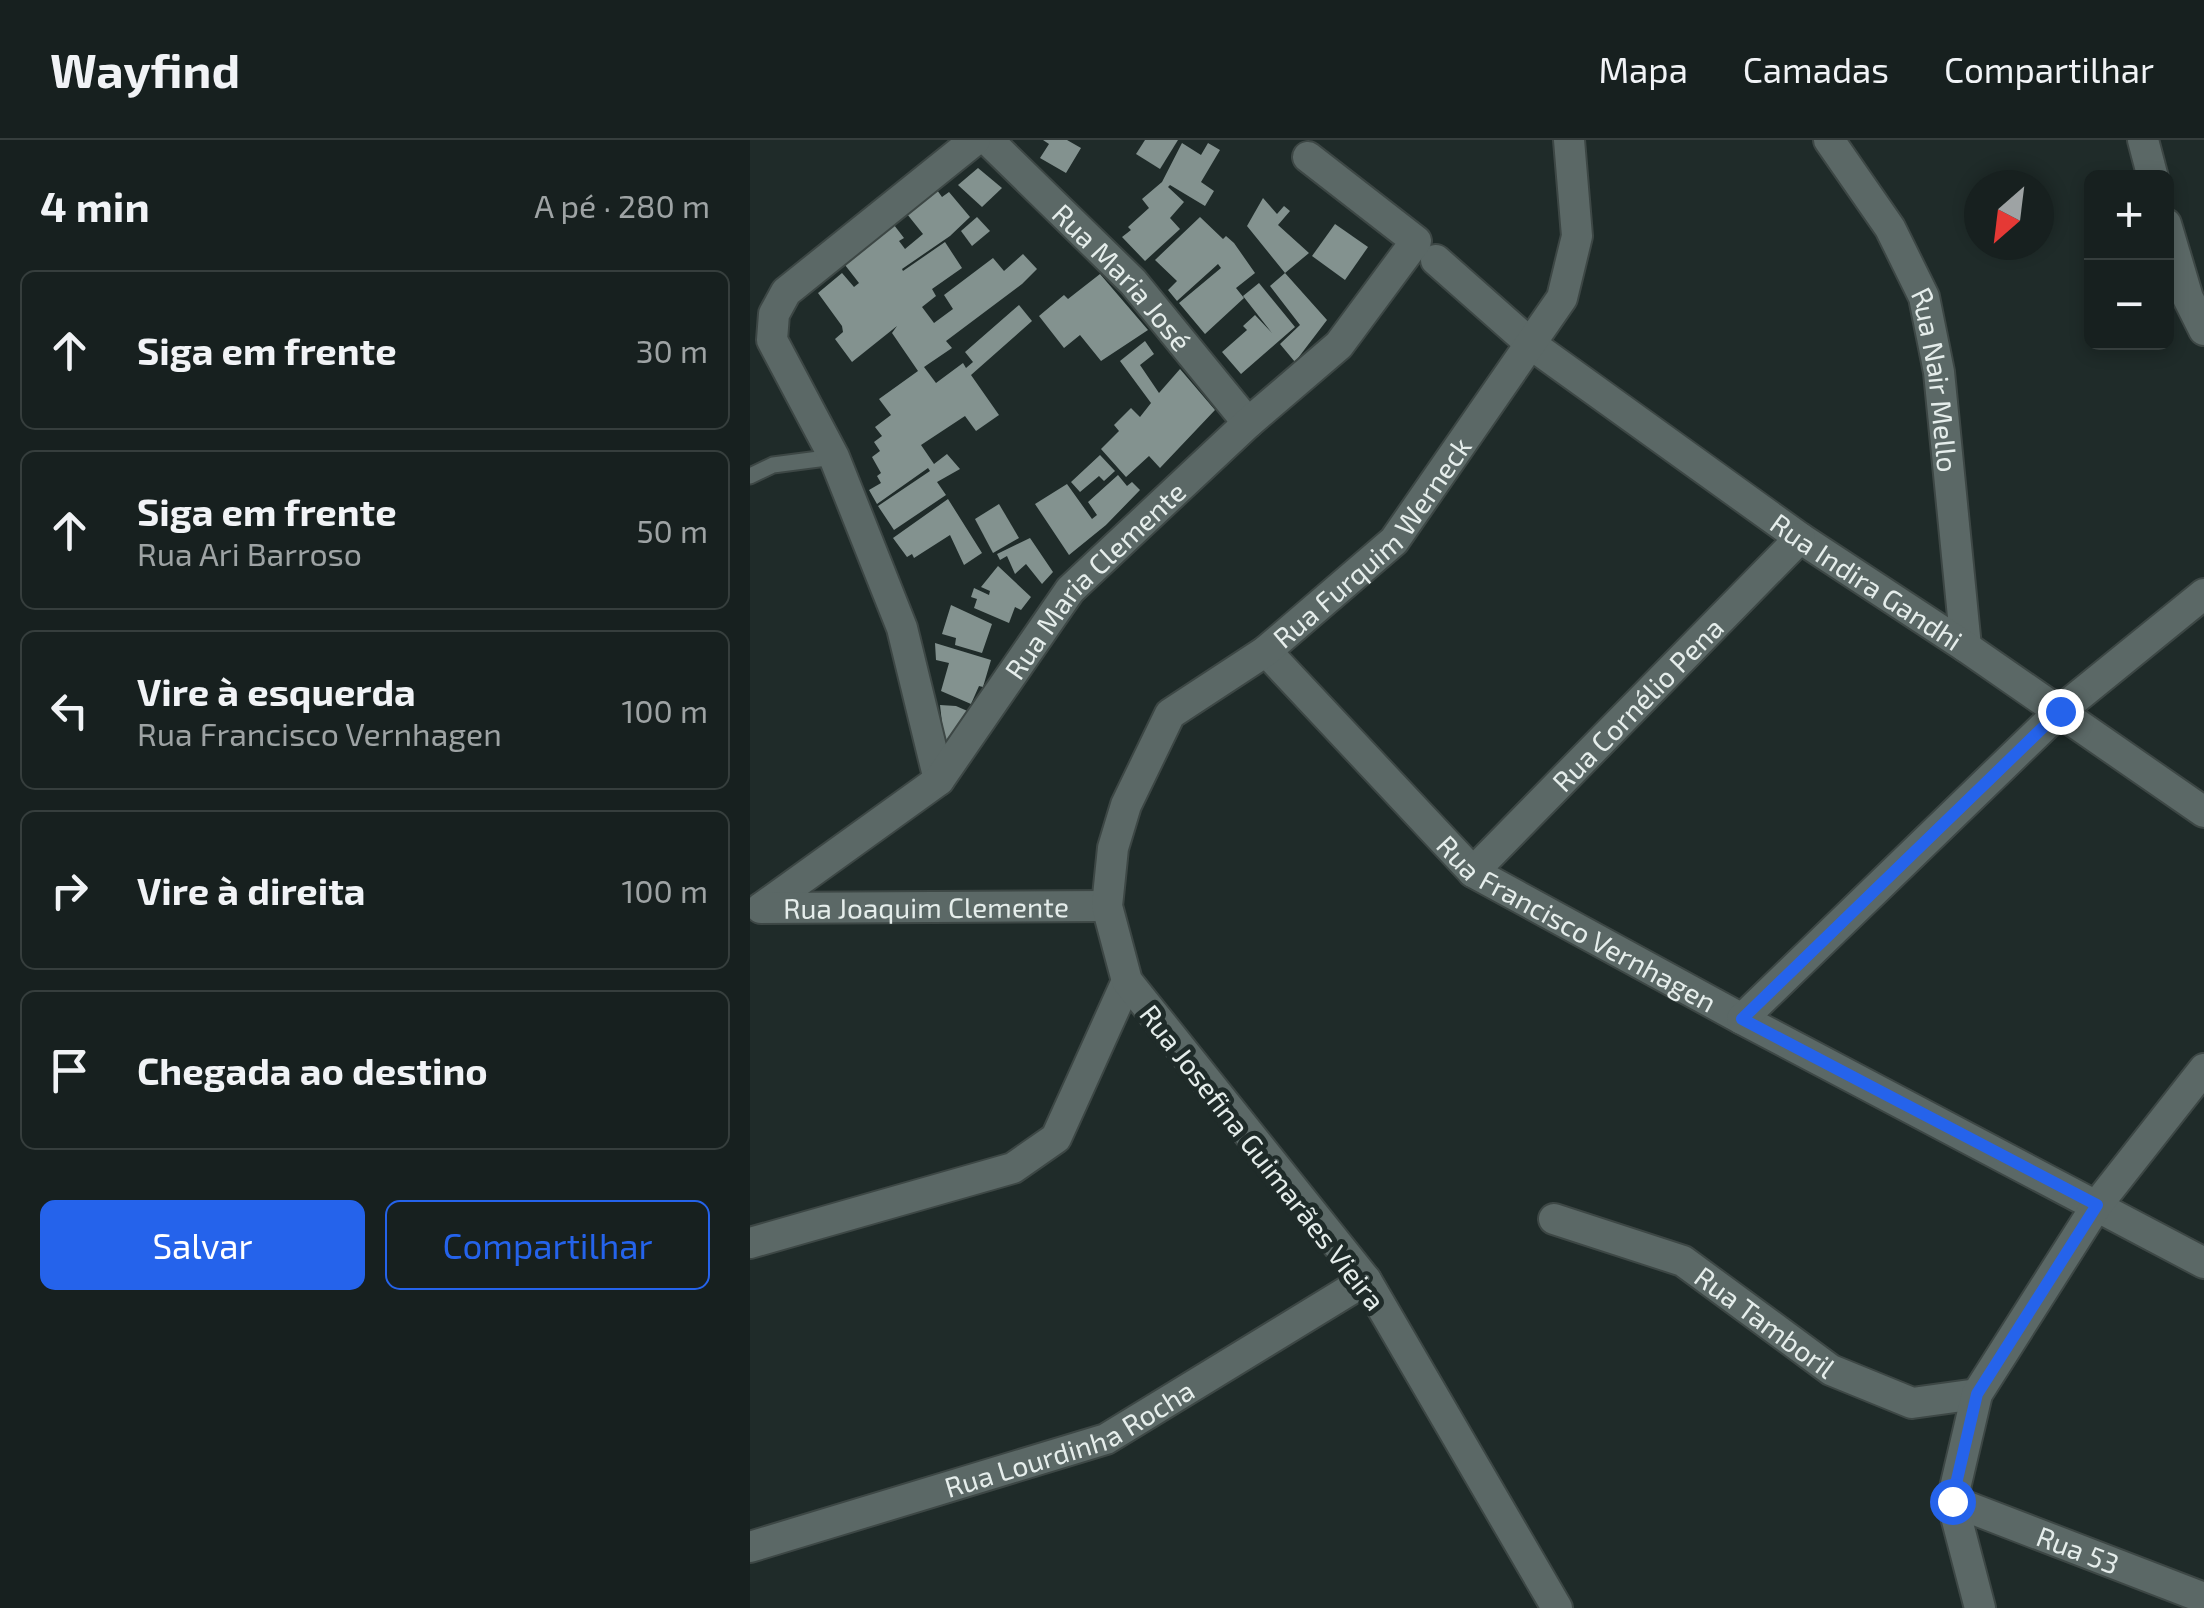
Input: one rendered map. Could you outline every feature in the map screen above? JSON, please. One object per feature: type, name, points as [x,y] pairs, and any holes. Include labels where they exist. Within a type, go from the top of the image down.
[{"type":"street","points":[[940,780],[902,628],[834,457],[772,340],[774,314],[786,292],[975,140]]},
{"type":"street","name":"Rua Maria José","points":[[988,140],[1133,282],[1248,423]]},
{"type":"street","name":"Rua Furquim Werneck","points":[[1107,906],[1113,848],[1126,804],[1170,714],[1266,652],[1394,540],[1562,298],[1577,236],[1568,140]]},
{"type":"street","name":"Rua Nair Mello","points":[[1829,140],[1890,228],[1924,297],[1939,372],[1966,646]]},
{"type":"street","points":[[2142,140],[2151,170]]},
{"type":"street","name":"Rua Indira Gandhi","points":[[1308,158],[1426,250],[1532,345],[1800,538],[1966,646],[2204,812]]},
{"type":"street","name":"Rua Maria Clemente","points":[[757,911],[940,780],[1070,590],[1248,423],[1339,345],[1426,250]]},
{"type":"street","points":[[2174,251],[2188,298],[2204,330]]},
{"type":"street","name":"Rua Cornélio Pena","points":[[1473,872],[1800,538]]},
{"type":"street","points":[[1742,1019],[2060,711],[2204,594]]},
{"type":"street","name":"Rua Francisco Vernhagen","points":[[1266,652],[1473,872],[2204,1263]]},
{"type":"street","name":"Rua Joaquim Clemente","points":[[757,911],[1107,906]]},
{"type":"street","name":"Rua Josefina Guimarães Vieira","points":[[1107,906],[1128,981],[1366,1280],[1557,1608]]},
{"type":"street","points":[[750,1243],[1013,1168],[1056,1138],[1128,981]]},
{"type":"street","points":[[1980,1608],[1952,1501],[1977,1394],[2097,1205],[2204,1069]]},
{"type":"street","name":"Rua Tamboril","points":[[1554,1220],[1683,1261],[1831,1370],[1912,1403],[1977,1394]]},
{"type":"street","name":"Rua Lourdinha Rocha","points":[[750,1547],[1106,1439],[1366,1280]]},
{"type":"street","name":"Rua 53","points":[[1952,1501],[2204,1598]]},
{"type":"lane","points":[[750,476],[773,465],[834,457]]},
{"type":"building","points":[[1043,140],[1067,140],[1081,148],[1066,173],[1040,158],[1049,144]]},
{"type":"building","points":[[1145,140],[1178,140],[1160,169],[1136,154]]},
{"type":"building","points":[[1182,143],[1201,155],[1208,143],[1220,150],[1201,182],[1214,191],[1205,206],[1168,187],[1184,202],[1170,218],[1180,229],[1145,261],[1122,237],[1149,208],[1142,199],[1162,182]]},
{"type":"building","points":[[978,168],[1002,188],[982,207],[958,185]]},
{"type":"building","points":[[937,190],[942,197],[949,192],[970,217],[902,269],[945,242],[962,268],[932,289],[936,296],[922,307],[934,323],[953,309],[944,295],[993,258],[1004,271],[1023,254],[1037,269],[946,341],[952,348],[924,367],[936,383],[963,363],[966,368],[973,362],[965,352],[1019,305],[1032,321],[971,375],[999,415],[976,431],[965,416],[921,445],[934,464],[947,454],[960,469],[937,482],[946,495],[894,530],[878,506],[930,471],[928,468],[877,504],[869,490],[881,483],[877,476],[881,473],[872,457],[880,451],[874,442],[882,436],[875,427],[891,415],[879,399],[918,371],[892,333],[897,326],[852,362],[835,339],[843,332],[842,326],[818,293],[842,273],[854,287],[859,283],[845,265],[894,225],[904,238],[899,241],[905,249],[923,234],[907,214]]},
{"type":"building","points":[[1263,198],[1277,214],[1284,206],[1290,211],[1278,225],[1309,253],[1285,273],[1247,226]]},
{"type":"building","points":[[977,217],[990,231],[972,246],[961,231]]},
{"type":"building","points":[[1200,217],[1223,239],[1226,236],[1234,243],[1255,273],[1236,288],[1244,298],[1205,334],[1179,303],[1221,268],[1218,264],[1177,301],[1168,290],[1177,281],[1155,260]]},
{"type":"building","points":[[1335,224],[1368,247],[1345,280],[1312,256]]},
{"type":"building","points":[[1285,273],[1327,320],[1295,362],[1280,344],[1300,325],[1270,286]]},
{"type":"building","points":[[1100,274],[1148,330],[1101,361],[1080,335],[1064,348],[1039,316],[1064,295],[1068,299]]},
{"type":"building","points":[[1259,283],[1295,327],[1241,374],[1222,352],[1247,330],[1243,326],[1255,315],[1272,333],[1243,296]]},
{"type":"building","points":[[1145,341],[1154,354],[1140,365],[1159,393],[1180,369],[1215,410],[1160,468],[1149,456],[1126,477],[1101,449],[1119,431],[1114,425],[1131,408],[1140,417],[1151,403],[1120,361]]},
{"type":"building","points":[[1100,455],[1115,471],[1104,481],[1099,476],[1080,492],[1071,482]]},
{"type":"building","points":[[1118,475],[1127,486],[1132,482],[1140,490],[1069,555],[1035,504],[1067,484],[1092,519],[1097,515],[1088,502]]},
{"type":"building","points":[[948,499],[982,553],[964,565],[950,535],[914,558],[912,554],[907,557],[893,538]]},
{"type":"building","points":[[999,504],[1019,538],[993,553],[975,519]]},
{"type":"building","points":[[1030,538],[1053,572],[1042,584],[1026,564],[1015,574],[1007,556],[1000,560],[997,554]]},
{"type":"building","points":[[998,566],[1031,597],[1021,610],[1015,607],[1009,623],[974,608],[977,599],[971,597],[974,588],[989,595],[990,591],[981,587]]},
{"type":"building","points":[[951,605],[992,624],[982,653],[955,645],[956,638],[942,634]]},
{"type":"building","points":[[935,643],[991,660],[983,687],[979,686],[971,704],[941,691],[949,663],[936,660]]},
{"type":"building","points":[[940,705],[972,713],[945,749]]},
{"type":"route","points":[[1952,1501],[1977,1394],[2097,1205],[1742,1019],[2060,711]]}]
